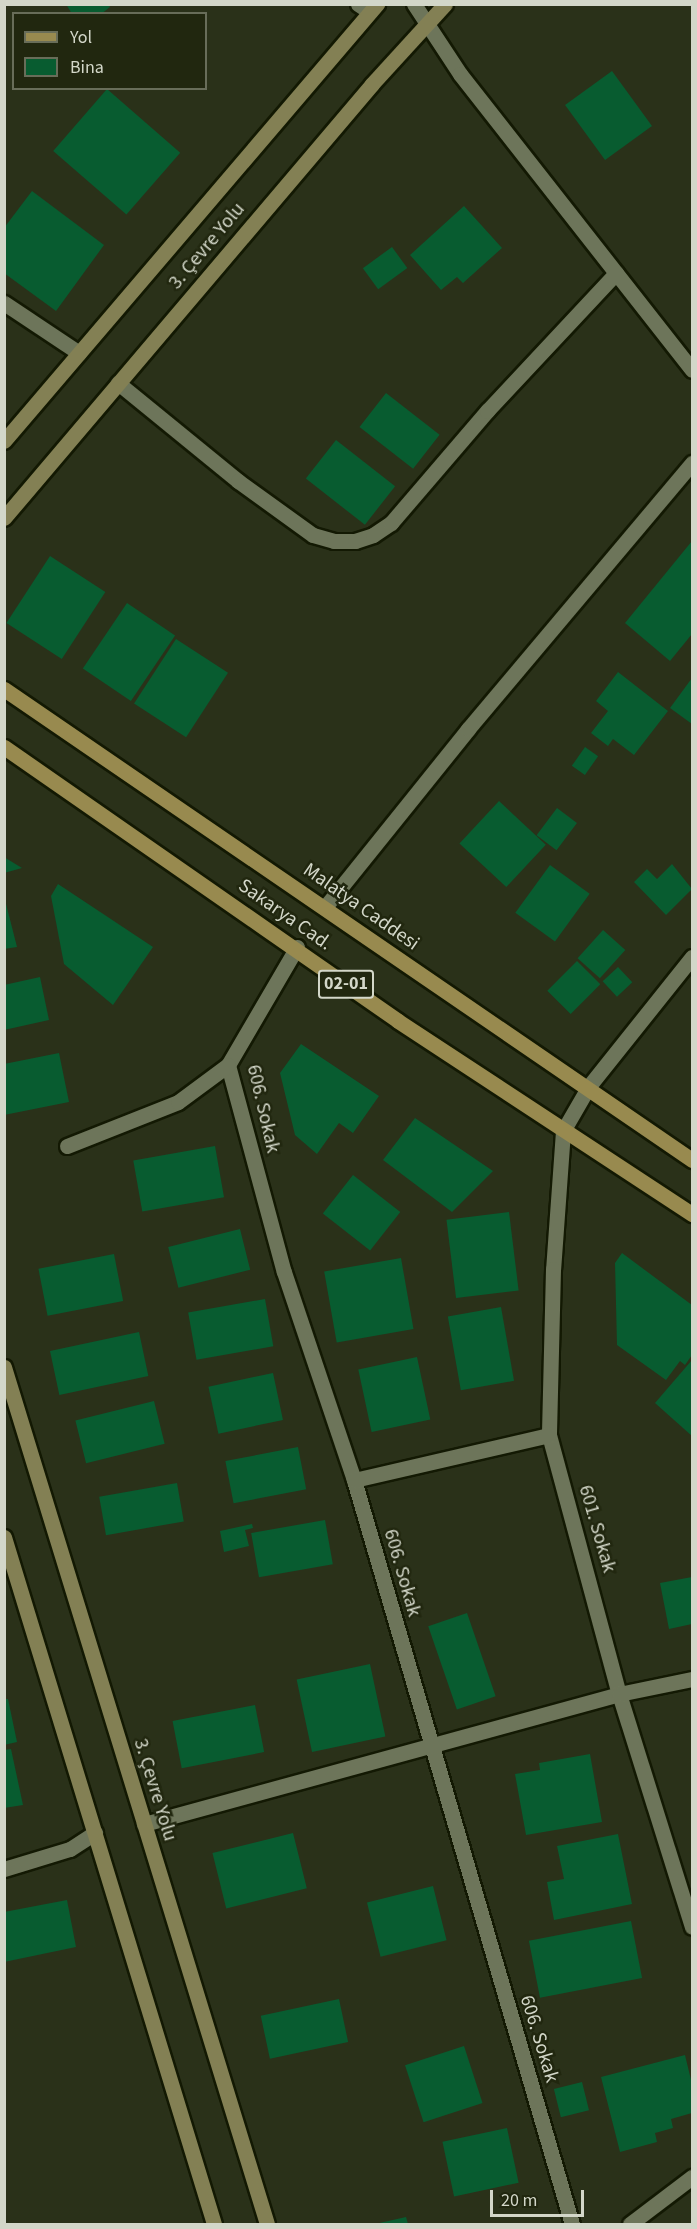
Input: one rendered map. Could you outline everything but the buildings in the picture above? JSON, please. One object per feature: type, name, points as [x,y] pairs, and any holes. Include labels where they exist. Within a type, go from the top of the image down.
[{"type":"main road","name":"3. Çevre Yolu","points":[[4,518],[445,4]]},
{"type":"main road","name":"3. Çevre Yolu","points":[[4,441],[368,7]]},
{"type":"main road","name":"Malatya Caddesi","points":[[4,689],[589,1086],[693,1160]]},
{"type":"main road","name":"Sakarya Cad.","points":[[4,747],[297,947],[398,1021],[693,1214]]},
{"type":"main road","name":"3. Çevre Yolu","points":[[4,1366],[267,2224]]},
{"type":"main road","points":[[4,1537],[214,2224]]},
{"type":"street","points":[[414,4],[426,24],[693,370]]},
{"type":"street","points":[[118,383],[238,481],[313,535],[334,541],[355,541],[373,535],[391,523],[487,411],[616,273]]},
{"type":"street","points":[[4,303],[79,353]]},
{"type":"street","points":[[325,907],[468,729],[693,463]]},
{"type":"street","name":"606. Sokak","points":[[297,947],[228,1065],[284,1272],[354,1480],[429,1745],[572,2224]]},
{"type":"street","points":[[563,1131],[589,1086],[693,957]]},
{"type":"street","points":[[67,1146],[177,1102],[228,1065]]},
{"type":"street","name":"601. Sokak","points":[[563,1131],[553,1269],[549,1435],[619,1694],[693,1927]]},
{"type":"street","points":[[354,1480],[549,1435]]},
{"type":"street","points":[[144,1824],[619,1694],[693,1679]]},
{"type":"street","points":[[4,1869],[70,1850],[95,1833]]},
{"type":"street","points":[[630,2224],[693,2177]]}]
